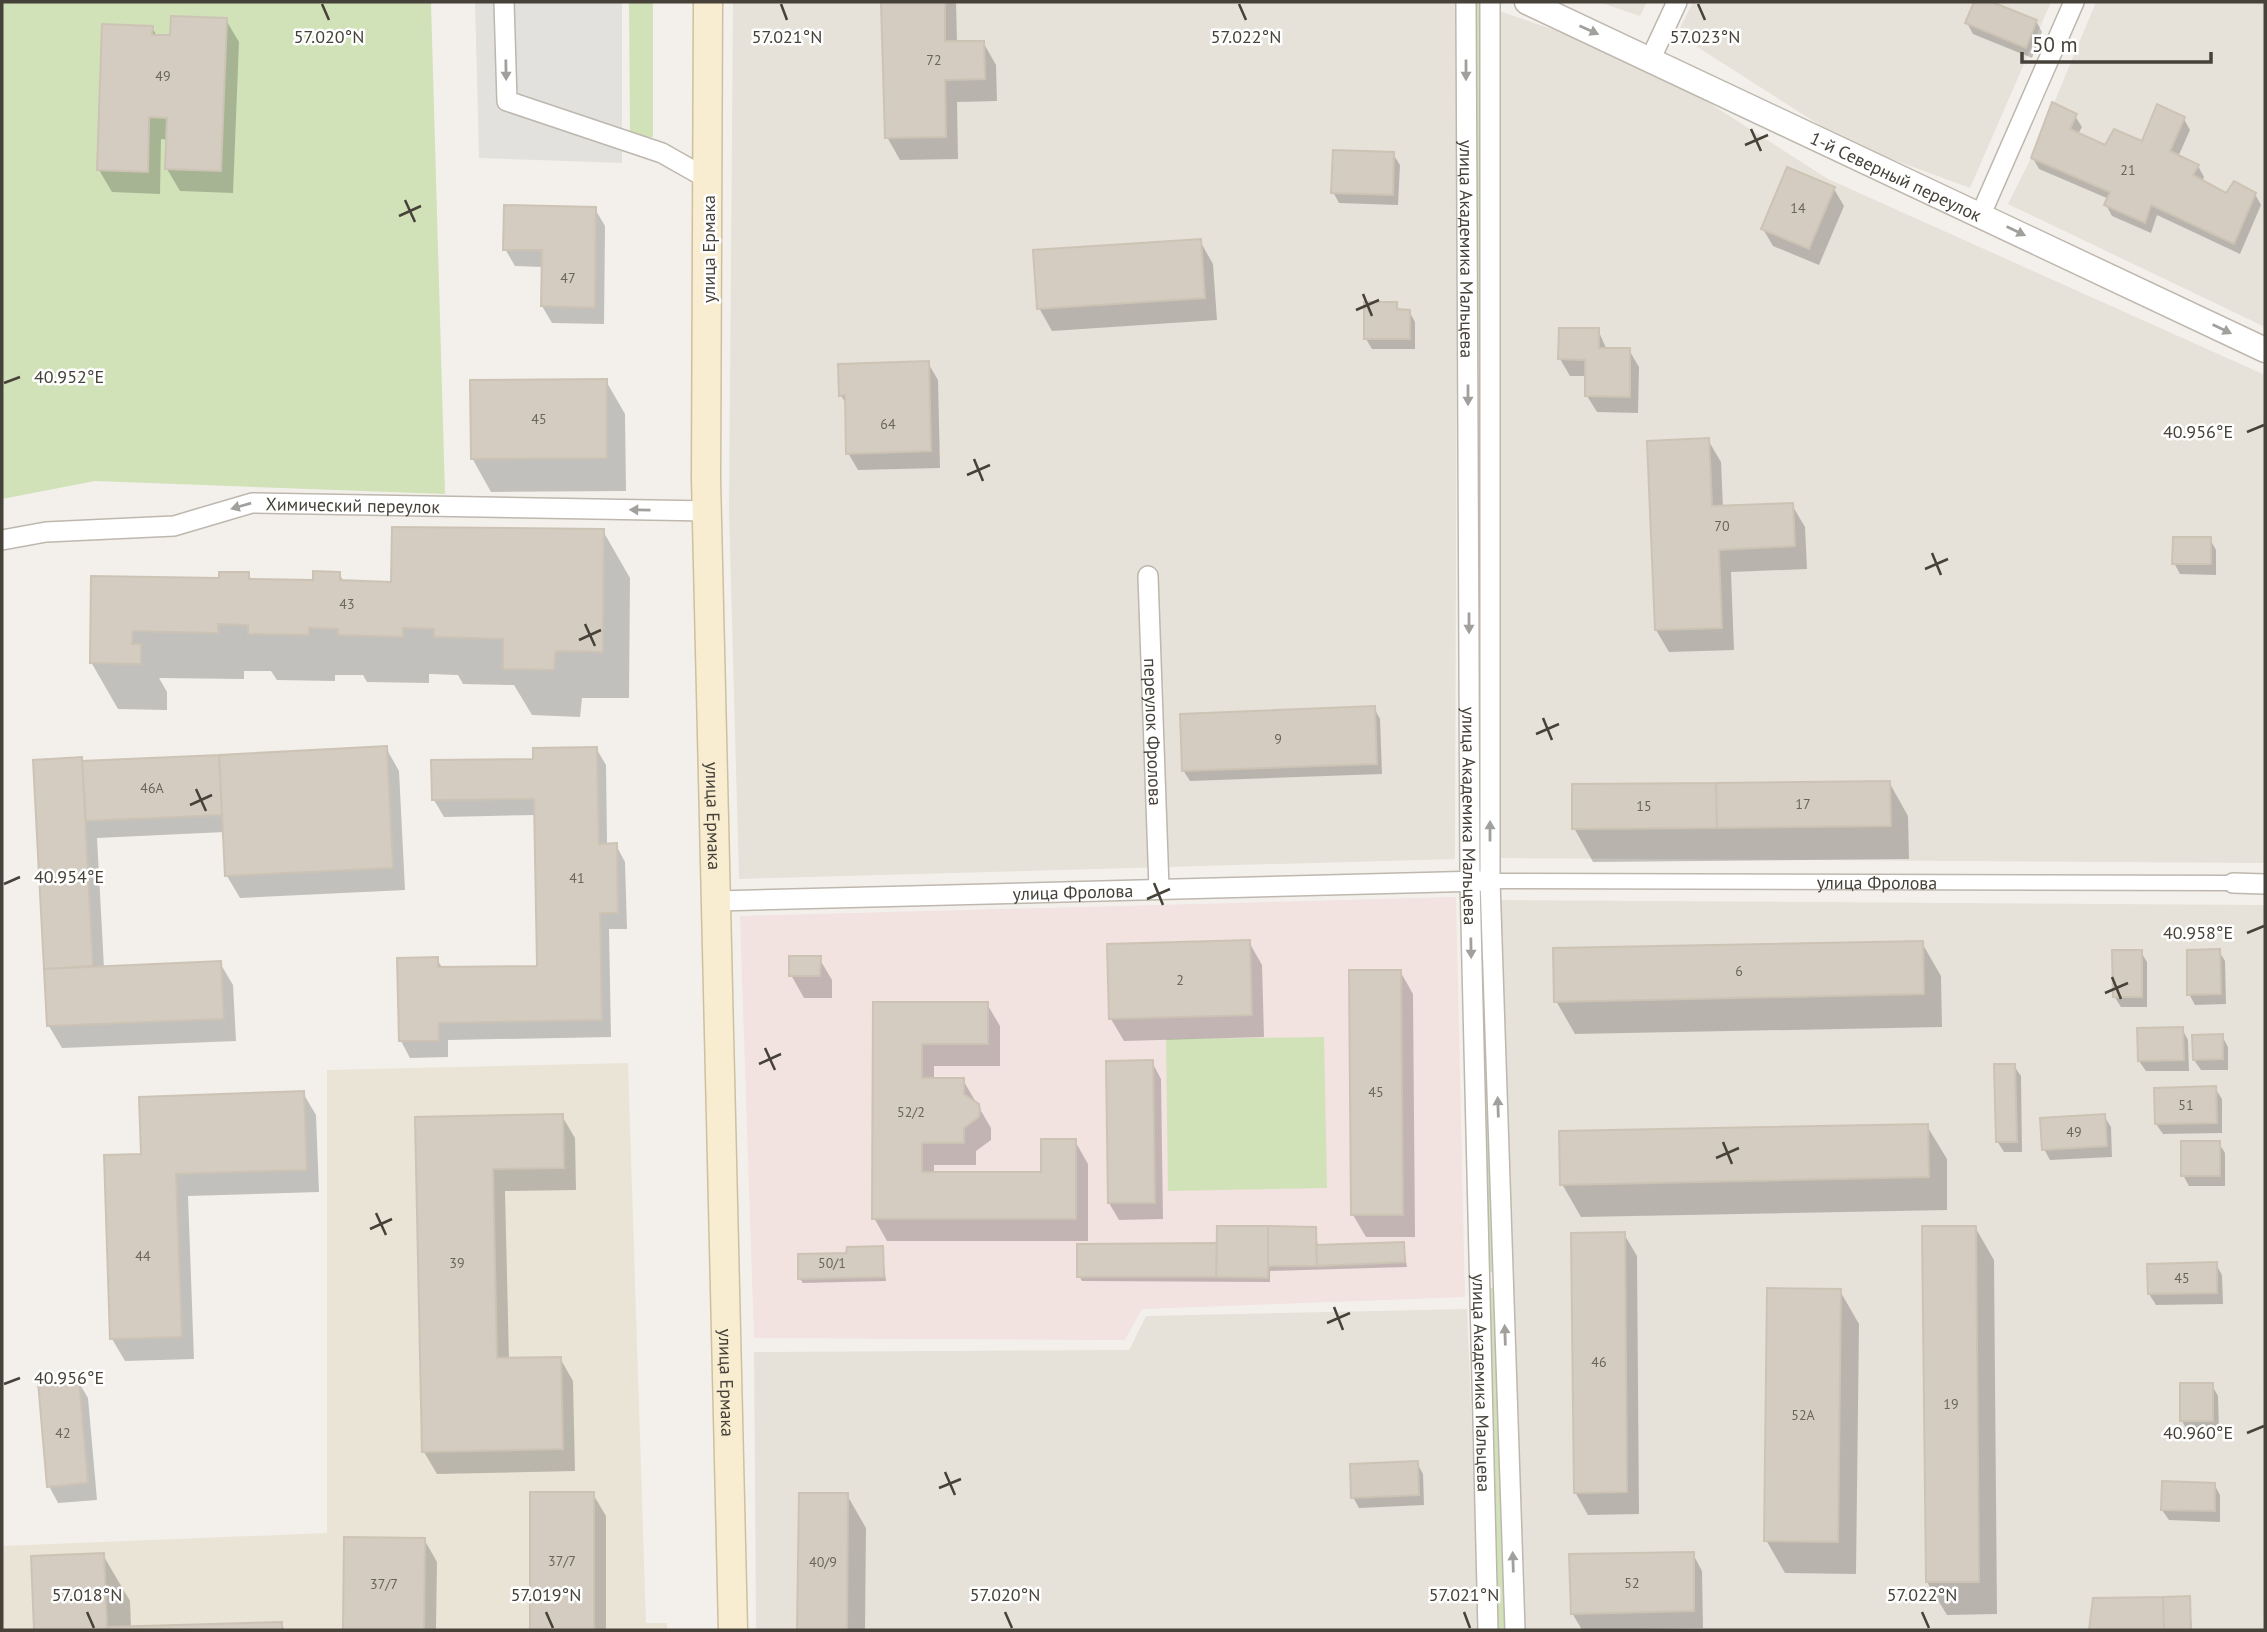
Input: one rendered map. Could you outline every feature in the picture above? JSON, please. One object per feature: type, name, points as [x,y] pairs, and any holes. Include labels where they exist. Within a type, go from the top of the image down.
[{"type":"main road","name":"улица Ермака","points":[[708,2],[708,511],[733,1630]]},
{"type":"street","points":[[504,2],[507,101],[662,153],[708,179]]},
{"type":"street","name":"улица Академика Мальцева","points":[[1466,2],[1470,881],[1488,1630]]},
{"type":"street","points":[[1490,2],[1490,881],[1516,1630]]},
{"type":"street","name":"1-й Северный переулок","points":[[1527,2],[1651,58],[2265,350]]},
{"type":"street","points":[[1651,58],[1677,2]]},
{"type":"street","points":[[1981,214],[2074,2]]},
{"type":"street","name":"Химический переулок","points":[[2,540],[46,532],[174,526],[252,503],[708,511]]},
{"type":"street","name":"переулок Фролова","points":[[1149,576],[1159,888]]},
{"type":"street","name":"улица Фролова","points":[[718,901],[1470,881],[2265,884]]},
{"type":"street","points":[[1479,1283],[1504,1283]]},
{"type":"shaded area","points":[[475,2],[622,2],[622,163],[479,158]]},
{"type":"shaded area","points":[[733,2],[1458,2],[1455,859],[739,879],[729,510]]},
{"type":"shaded area","points":[[1599,2],[1647,2],[1640,16]]},
{"type":"shaded area","points":[[1693,2],[2051,2],[1970,188],[1848,143],[1677,34]]},
{"type":"shaded area","points":[[2096,2],[2265,2],[2265,327],[2008,204],[2031,158]]},
{"type":"shaded area","points":[[1499,11],[1642,60],[1828,179],[2265,375],[2265,863],[1496,858]]},
{"type":"shaded area","points":[[1456,897],[1465,1297],[1142,1309],[1125,1340],[754,1338],[740,916]]},
{"type":"shaded area","points":[[1497,900],[2265,905],[2263,1630],[1523,1630]]},
{"type":"shaded area","points":[[628,1063],[646,1623],[667,1623],[667,1630],[2,1630],[2,1546],[327,1533],[327,1070]]},
{"type":"shaded area","points":[[1467,1309],[1480,1630],[756,1630],[754,1352],[1129,1350],[1146,1316]]},
{"type":"green space","points":[[2,2],[431,2],[445,494],[95,481],[2,499]]},
{"type":"green space","points":[[629,2],[653,2],[653,137],[630,139]]},
{"type":"green space","points":[[1471,2],[1483,5],[1484,875],[1475,876]]},
{"type":"green space","points":[[1482,887],[1495,1272],[1489,1272],[1476,888]]},
{"type":"green space","points":[[1324,1037],[1327,1188],[1168,1191],[1166,1039]]},
{"type":"green space","points":[[1486,1288],[1496,1288],[1508,1630],[1494,1630]]},
{"type":"building","points":[[881,2],[945,2],[945,41],[984,41],[985,79],[945,80],[946,137],[885,138]]},
{"type":"building","points":[[1974,2],[1992,2],[2037,20],[2026,48],[1965,23]]},
{"type":"building","points":[[171,16],[227,18],[221,171],[165,169],[167,118],[149,117],[148,172],[97,170],[102,24],[153,26],[152,35],[170,35]]},
{"type":"building","points":[[2052,102],[2077,114],[2070,129],[2105,145],[2114,129],[2142,141],[2157,104],[2185,117],[2170,151],[2199,165],[2193,175],[2226,193],[2234,181],[2256,193],[2234,244],[2151,205],[2145,223],[2104,205],[2110,192],[2031,158]]},
{"type":"building","points":[[1333,150],[1394,152],[1393,195],[1331,193]]},
{"type":"building","points":[[1787,167],[1835,187],[1809,249],[1761,229]]},
{"type":"building","points":[[504,205],[596,207],[595,308],[541,306],[542,250],[503,250]]},
{"type":"building","points":[[1201,239],[1205,298],[1037,309],[1033,250]]},
{"type":"building","points":[[1364,302],[1397,302],[1397,309],[1410,310],[1410,339],[1364,339]]},
{"type":"building","points":[[1559,328],[1599,328],[1599,348],[1630,348],[1630,397],[1585,396],[1585,360],[1558,359]]},
{"type":"building","points":[[929,361],[931,451],[846,454],[845,395],[839,396],[838,364]]},
{"type":"building","points":[[607,379],[607,458],[471,459],[470,380]]},
{"type":"building","points":[[1709,438],[1712,506],[1793,503],[1795,546],[1719,550],[1722,628],[1655,630],[1647,441]]},
{"type":"building","points":[[392,527],[604,529],[603,652],[556,651],[554,670],[503,669],[503,639],[434,637],[434,629],[403,628],[403,637],[338,635],[338,629],[309,628],[309,635],[248,634],[248,625],[218,624],[218,633],[133,631],[132,644],[141,644],[141,664],[90,663],[91,576],[219,578],[219,572],[249,572],[249,579],[313,580],[313,571],[340,572],[340,580],[391,582]]},
{"type":"building","points":[[2173,537],[2211,537],[2211,564],[2172,564]]},
{"type":"building","points":[[1375,706],[1377,764],[1182,771],[1180,714]]},
{"type":"building","points":[[387,746],[393,868],[225,876],[219,755]]},
{"type":"building","points":[[597,747],[599,844],[617,843],[618,913],[600,913],[602,1020],[439,1023],[439,1041],[399,1041],[397,958],[438,957],[438,967],[537,966],[534,799],[432,800],[431,760],[533,759],[533,748]]},
{"type":"building","points":[[219,755],[222,815],[86,821],[82,761]]},
{"type":"building","points":[[82,757],[93,966],[44,969],[33,760]]},
{"type":"building","points":[[1890,781],[1891,826],[1717,828],[1716,783]]},
{"type":"building","points":[[1716,783],[1717,828],[1572,829],[1572,784]]},
{"type":"building","points":[[1250,940],[1252,1015],[1109,1019],[1107,944]]},
{"type":"building","points":[[1923,941],[1924,994],[1554,1002],[1553,948]]},
{"type":"building","points":[[2220,949],[2221,994],[2187,995],[2187,950]]},
{"type":"building","points":[[2112,950],[2142,950],[2142,997],[2113,997]]},
{"type":"building","points":[[789,956],[821,956],[820,976],[789,976]]},
{"type":"building","points":[[221,961],[224,1019],[47,1026],[44,969]]},
{"type":"building","points":[[1349,970],[1401,970],[1403,1215],[1351,1215]]},
{"type":"building","points":[[873,1002],[988,1002],[988,1044],[922,1044],[922,1078],[964,1078],[964,1094],[979,1104],[980,1111],[979,1117],[964,1128],[964,1143],[922,1143],[922,1172],[1041,1172],[1041,1139],[1076,1139],[1076,1219],[872,1219]]},
{"type":"building","points":[[2183,1027],[2184,1060],[2138,1061],[2137,1028]]},
{"type":"building","points":[[2223,1034],[2223,1059],[2193,1060],[2192,1035]]},
{"type":"building","points":[[1153,1060],[1155,1203],[1108,1203],[1106,1061]]},
{"type":"building","points":[[1994,1064],[2015,1064],[2017,1142],[1996,1142]]},
{"type":"building","points":[[2216,1086],[2217,1123],[2155,1124],[2154,1088]]},
{"type":"building","points":[[304,1091],[307,1170],[176,1174],[182,1337],[110,1339],[104,1155],[141,1154],[139,1097]]},
{"type":"building","points":[[563,1114],[564,1168],[493,1169],[497,1358],[561,1357],[563,1449],[422,1452],[415,1117]]},
{"type":"building","points":[[2105,1114],[2107,1146],[2042,1150],[2040,1118]]},
{"type":"building","points":[[1928,1124],[1929,1177],[1560,1185],[1559,1131]]},
{"type":"building","points":[[2181,1141],[2220,1141],[2220,1176],[2181,1176]]},
{"type":"building","points":[[1217,1226],[1268,1226],[1268,1278],[1216,1277]]},
{"type":"building","points":[[1268,1226],[1316,1227],[1317,1266],[1268,1266]]},
{"type":"building","points":[[1922,1226],[1976,1226],[1979,1582],[1926,1582]]},
{"type":"building","points":[[1625,1232],[1627,1492],[1574,1493],[1571,1233]]},
{"type":"building","points":[[1404,1242],[1405,1262],[1317,1266],[1316,1245]]},
{"type":"building","points":[[1217,1243],[1216,1277],[1077,1277],[1077,1244]]},
{"type":"building","points":[[883,1246],[884,1277],[798,1279],[798,1254],[846,1253],[847,1247]]},
{"type":"building","points":[[2217,1262],[2217,1293],[2148,1294],[2147,1264]]},
{"type":"building","points":[[1767,1288],[1841,1289],[1838,1542],[1764,1541]]},
{"type":"building","points":[[79,1379],[88,1483],[47,1487],[38,1382]]},
{"type":"building","points":[[2180,1383],[2213,1383],[2213,1421],[2180,1421]]},
{"type":"building","points":[[1418,1461],[1419,1495],[1351,1498],[1350,1464]]},
{"type":"building","points":[[2162,1481],[2215,1483],[2215,1511],[2161,1510]]},
{"type":"building","points":[[530,1492],[594,1492],[594,1630],[530,1630]]},
{"type":"building","points":[[799,1493],[848,1493],[847,1630],[797,1630]]},
{"type":"building","points":[[344,1537],[425,1538],[424,1630],[343,1630]]},
{"type":"building","points":[[1694,1552],[1694,1611],[1571,1614],[1569,1554]]},
{"type":"building","points":[[104,1553],[107,1630],[34,1630],[31,1556]]},
{"type":"building","points":[[2190,1596],[2191,1630],[2164,1630],[2163,1597]]},
{"type":"building","points":[[2163,1597],[2164,1630],[2089,1630],[2093,1598]]},
{"type":"building","points":[[282,1622],[282,1630],[107,1630],[107,1627]]}]
